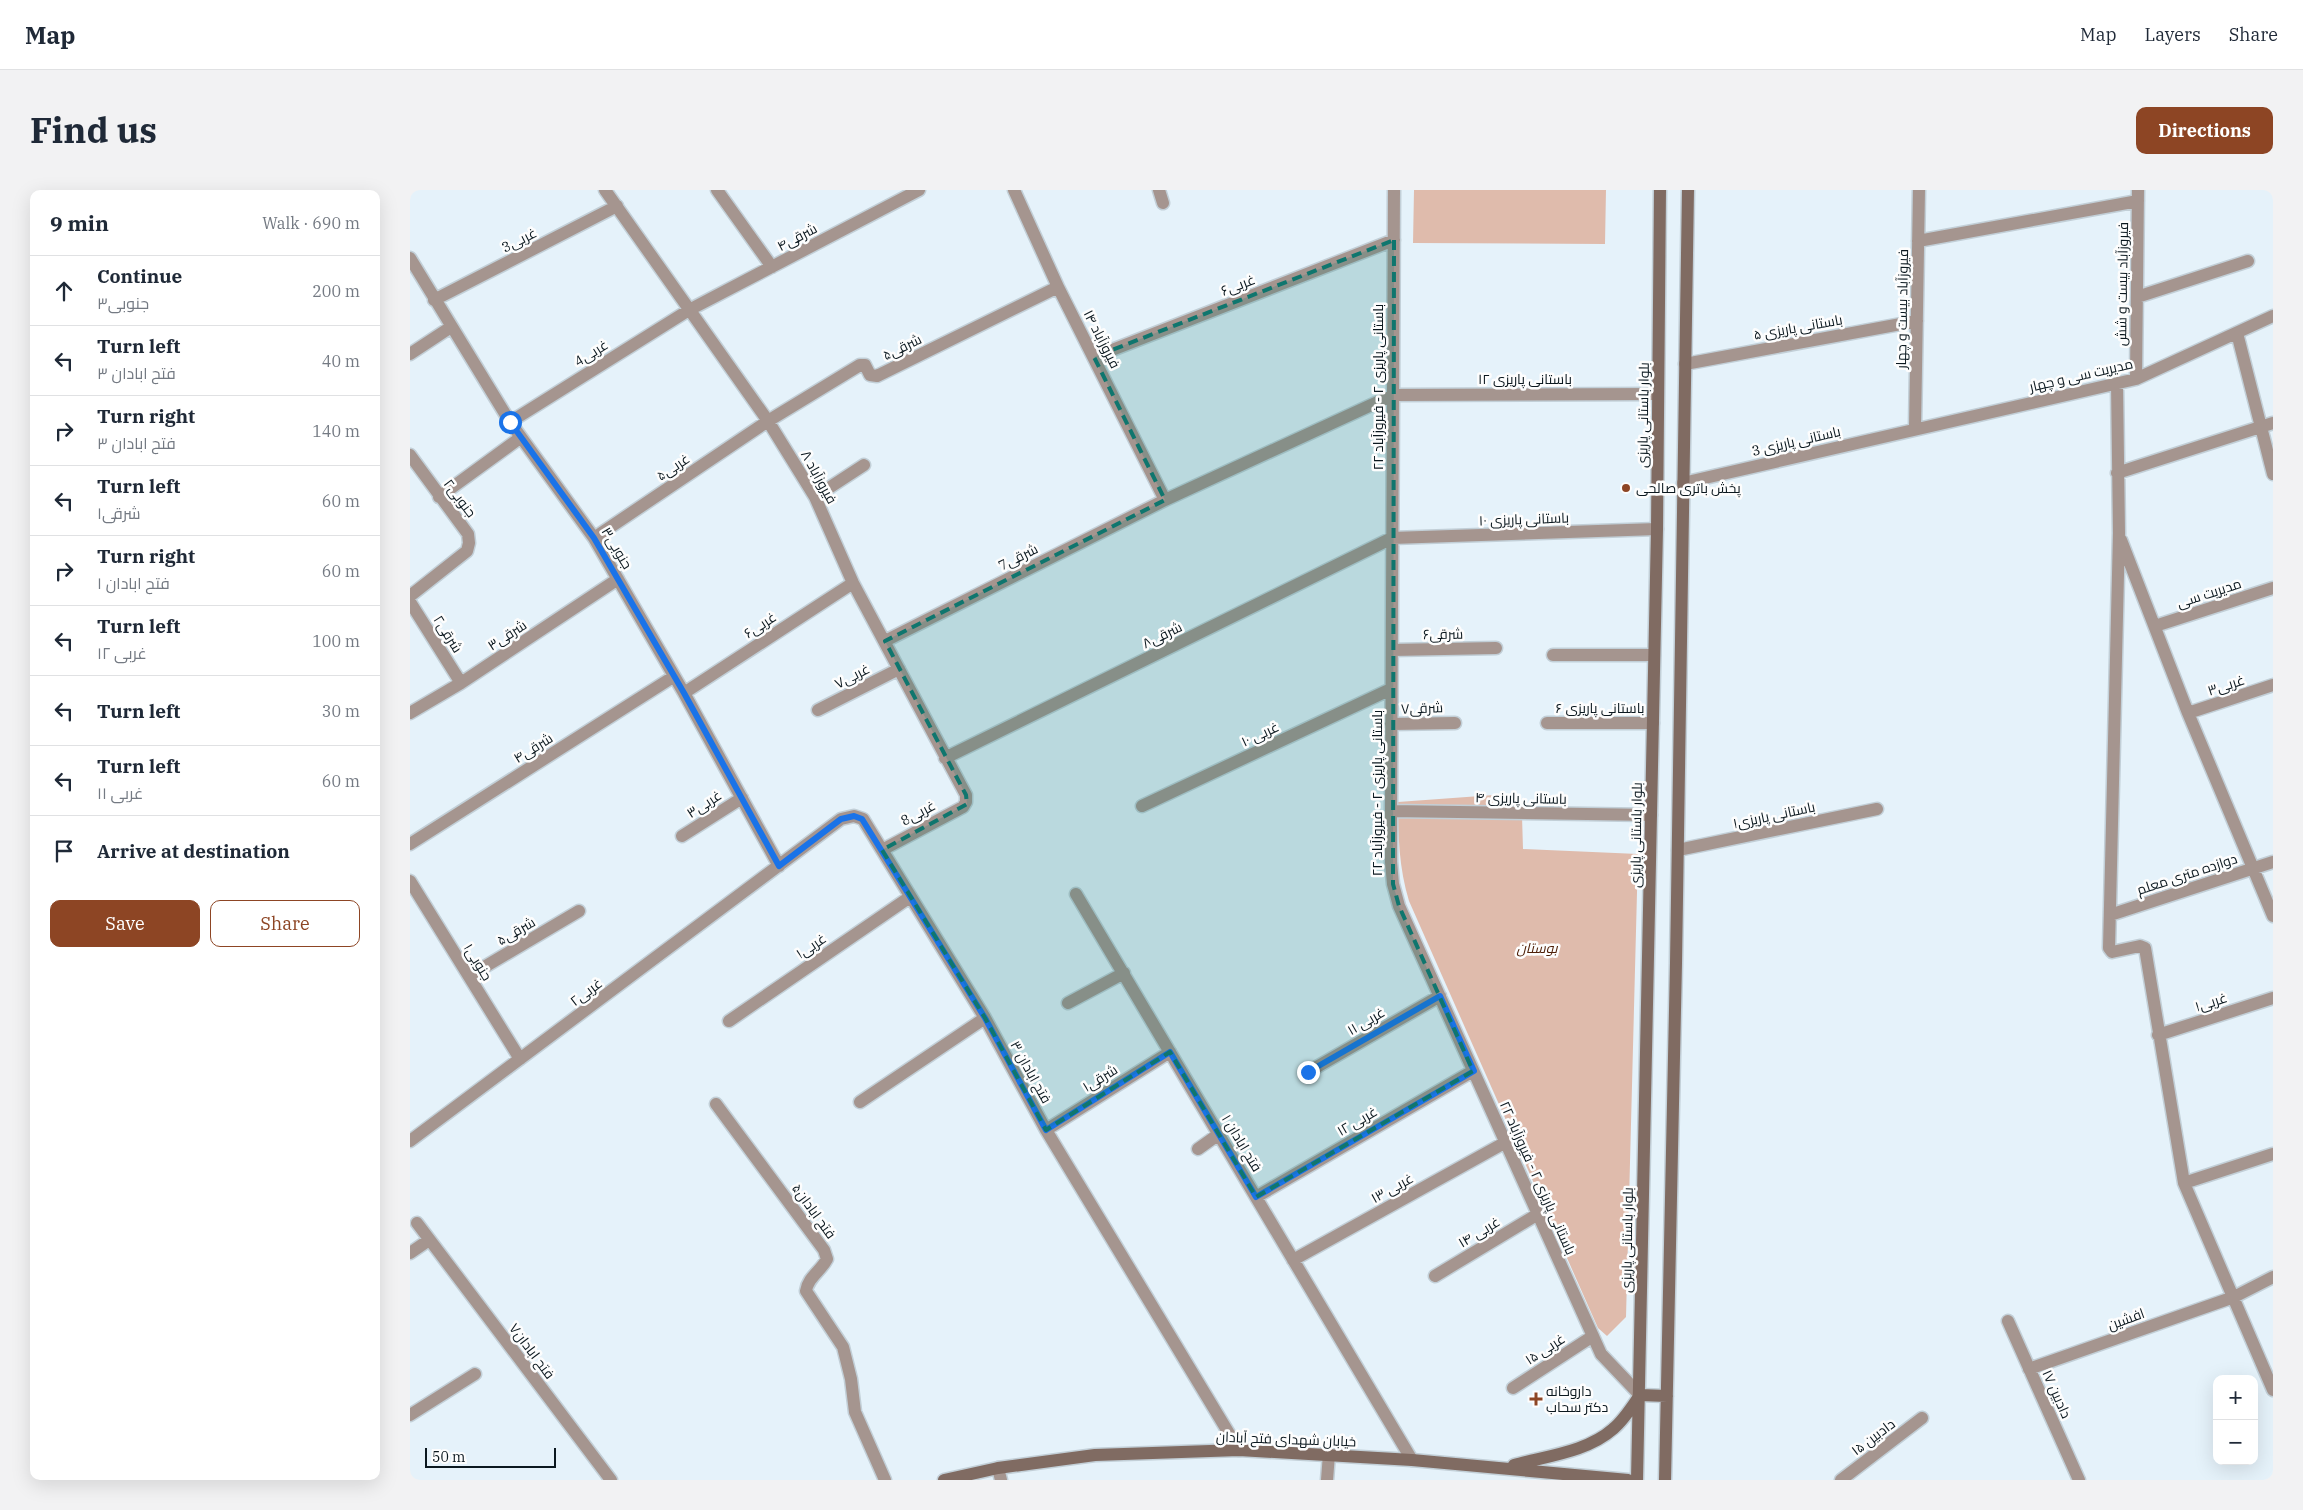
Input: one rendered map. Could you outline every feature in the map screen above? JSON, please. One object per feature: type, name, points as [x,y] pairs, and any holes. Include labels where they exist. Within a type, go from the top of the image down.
[{"type":"main road","name":"بلوار باستانی پاریزی","points":[[1637,1480],[1657,529],[1660,190]]},
{"type":"main road","points":[[1664,1480],[1668,1396],[1688,190]]},
{"type":"main road","points":[[1502,1468],[1580,1448],[1612,1430],[1625,1417],[1640,1395],[1668,1396]]},
{"type":"main road","name":"خیابان شهدای فتح آبادان","points":[[944,1480],[1000,1474],[1094,1455],[1239,1450],[1412,1460],[1628,1480]]},
{"type":"street","name":"فیروزآباد ۸","points":[[605,190],[768,421],[815,497],[853,583],[966,795],[966,802]]},
{"type":"street","points":[[717,190],[772,267]]},
{"type":"street","name":"شرقی۴","points":[[689,310],[919,190]]},
{"type":"street","name":"فیروزآباد ۱۴","points":[[1014,190],[1058,287],[1165,500]]},
{"type":"street","points":[[1159,190],[1163,203]]},
{"type":"street","name":"باستانی پاریزی ۲ - فیروزآباد ۲۲","points":[[1394,190],[1391,689],[1393,884],[1399,906],[1601,1354],[1640,1395]]},
{"type":"street","name":"فیروزآباد بیست و چهار","points":[[1915,428],[1919,190]]},
{"type":"street","points":[[1918,242],[2138,196]]},
{"type":"street","name":"فیروزآباد بیست و شش","points":[[2136,379],[2138,196]]},
{"type":"street","name":"غربی3","points":[[434,300],[617,206]]},
{"type":"street","name":"غربی۶","points":[[1094,357],[1394,240]]},
{"type":"street","name":"جنوبی۳","points":[[410,258],[520,438],[594,538],[684,693],[779,866]]},
{"type":"street","points":[[2137,297],[2248,261]]},
{"type":"street","name":"شرقی۵","points":[[768,421],[860,365],[865,365],[870,375],[877,376],[1058,287]]},
{"type":"street","name":"غربی4","points":[[510,422],[689,310]]},
{"type":"street","name":"مدیریت سی و چهار","points":[[1915,428],[2136,379],[2273,316]]},
{"type":"street","name":"باستانی پاریزی ۵","points":[[1685,364],[1917,321]]},
{"type":"street","points":[[410,354],[451,327]]},
{"type":"street","points":[[2237,333],[2267,425],[2273,474]]},
{"type":"street","points":[[2117,383],[2119,533],[2109,948],[2112,952],[2140,946],[2145,948],[2184,1183],[2273,1390]]},
{"type":"street","name":"باستانی پاریزی ۱۲","points":[[1393,395],[1657,394]]},
{"type":"street","name":"شرقی7","points":[[885,641],[1165,500],[1393,395]]},
{"type":"street","name":"غربی۵","points":[[594,538],[768,421]]},
{"type":"street","points":[[2117,473],[2267,425]]},
{"type":"street","name":"باستانی پاریزی 3","points":[[1683,483],[1915,428]]},
{"type":"street","points":[[439,497],[520,438]]},
{"type":"street","name":"جنوبی۲","points":[[410,455],[468,534],[469,543],[467,551],[410,596]]},
{"type":"street","points":[[815,497],[864,465]]},
{"type":"street","name":"باستانی پاریزی ۱۰","points":[[1392,538],[1657,529]]},
{"type":"street","points":[[2119,533],[2188,713],[2273,916]]},
{"type":"street","name":"شرقی۸","points":[[945,758],[1392,538]]},
{"type":"street","name":"شرقی۳","points":[[410,713],[618,580]]},
{"type":"street","name":"غربی۶","points":[[684,693],[853,583]]},
{"type":"street","name":"مدیریت سی","points":[[2155,626],[2273,588]]},
{"type":"street","name":"شرقی۲","points":[[410,602],[461,682]]},
{"type":"street","name":"شرقی۶","points":[[1392,650],[1496,648]]},
{"type":"street","points":[[1553,655],[1654,655]]},
{"type":"street","name":"غربی۷","points":[[818,710],[899,669]]},
{"type":"street","name":"شرقی۴","points":[[410,844],[673,677]]},
{"type":"street","name":"غربی۳","points":[[2188,713],[2273,685]]},
{"type":"street","name":"غربی ۱۰","points":[[1142,806],[1391,689]]},
{"type":"street","name":"شرقی۷","points":[[1391,724],[1455,723]]},
{"type":"street","name":"باستانی پاریزی ۶","points":[[1547,723],[1653,723]]},
{"type":"street","name":"غربی۳","points":[[682,836],[742,798]]},
{"type":"street","name":"غربی8","points":[[882,850],[966,802]]},
{"type":"street","name":"باستانی پاریزی۱","points":[[1678,850],[1877,809]]},
{"type":"street","name":"باستانی پاریزی ۴","points":[[1391,812],[1651,815]]},
{"type":"street","name":"فتح ابادان ۳","points":[[779,866],[841,819],[854,816],[862,819],[985,1018],[1046,1130],[1239,1450]]},
{"type":"street","name":"دوازده متری معلم","points":[[2110,914],[2273,862]]},
{"type":"street","name":"غربی۲","points":[[410,1141],[779,866]]},
{"type":"street","name":"جنوبی۱","points":[[410,881],[414,896],[469,976],[520,1059]]},
{"type":"street","name":"فتح ابادان ۱","points":[[1076,894],[1412,1460]]},
{"type":"street","name":"غربی۱","points":[[729,1021],[910,896]]},
{"type":"street","name":"شرقی۵","points":[[469,976],[579,911]]},
{"type":"street","points":[[1068,1003],[1124,973]]},
{"type":"street","name":"غربی ۱۱","points":[[1308,1072],[1440,996]]},
{"type":"street","name":"غربی۱","points":[[2158,1035],[2273,998]]},
{"type":"street","points":[[860,1102],[985,1018]]},
{"type":"street","name":"شرقی۱","points":[[1046,1130],[1170,1052]]},
{"type":"street","name":"غربی ۱۲","points":[[1256,1197],[1474,1071]]},
{"type":"street","name":"فتح ابادان۵","points":[[716,1104],[824,1250],[827,1259],[808,1282],[806,1290],[843,1347],[851,1379],[855,1412],[885,1480]]},
{"type":"street","points":[[1198,1148],[1219,1134]]},
{"type":"street","name":"غربی ۱۳","points":[[1293,1260],[1506,1142]]},
{"type":"street","points":[[2184,1183],[2273,1154]]},
{"type":"street","name":"غربی ۱۴","points":[[1435,1276],[1538,1214]]},
{"type":"street","name":"فتح ابادان۷","points":[[417,1223],[611,1480]]},
{"type":"street","points":[[410,1253],[430,1240]]},
{"type":"street","name":"افشین","points":[[2030,1370],[2234,1297],[2273,1277]]},
{"type":"street","name":"دادبین ۱۷","points":[[2008,1321],[2078,1480]]},
{"type":"street","name":"غربی ۱۵","points":[[1513,1388],[1593,1336]]},
{"type":"street","points":[[410,1415],[475,1374]]},
{"type":"street","name":"دادبین ۱۵","points":[[1841,1480],[1922,1418]]},
{"type":"street","points":[[1327,1480],[1329,1454]]},
{"type":"highlighted area","points":[[1394,240],[1393,884],[1399,906],[1473,1071],[1256,1197],[1170,1052],[1046,1130],[985,1018],[882,850],[967,804],[966,795],[885,641],[1165,500],[1094,357]]},
{"type":"green space","points":[[1414,190],[1606,190],[1605,244],[1413,243]]},
{"type":"green space","name":"بوستان","points":[[1494,795],[1496,816],[1522,816],[1523,849],[1638,854],[1626,1317],[1607,1336],[1598,1328],[1409,901],[1403,876],[1399,840],[1398,802]]},
{"type":"place","name":"پخش باتری صالحی","points":[[1626,488]]},
{"type":"place","name":"داروخانه دکتر سحاب","points":[[1536,1399]]},
{"type":"route","points":[[510,422],[594,538],[684,693],[779,866],[841,819],[854,816],[862,819],[985,1018],[1046,1130],[1170,1052],[1256,1197],[1474,1071],[1440,996],[1308,1072]]}]
